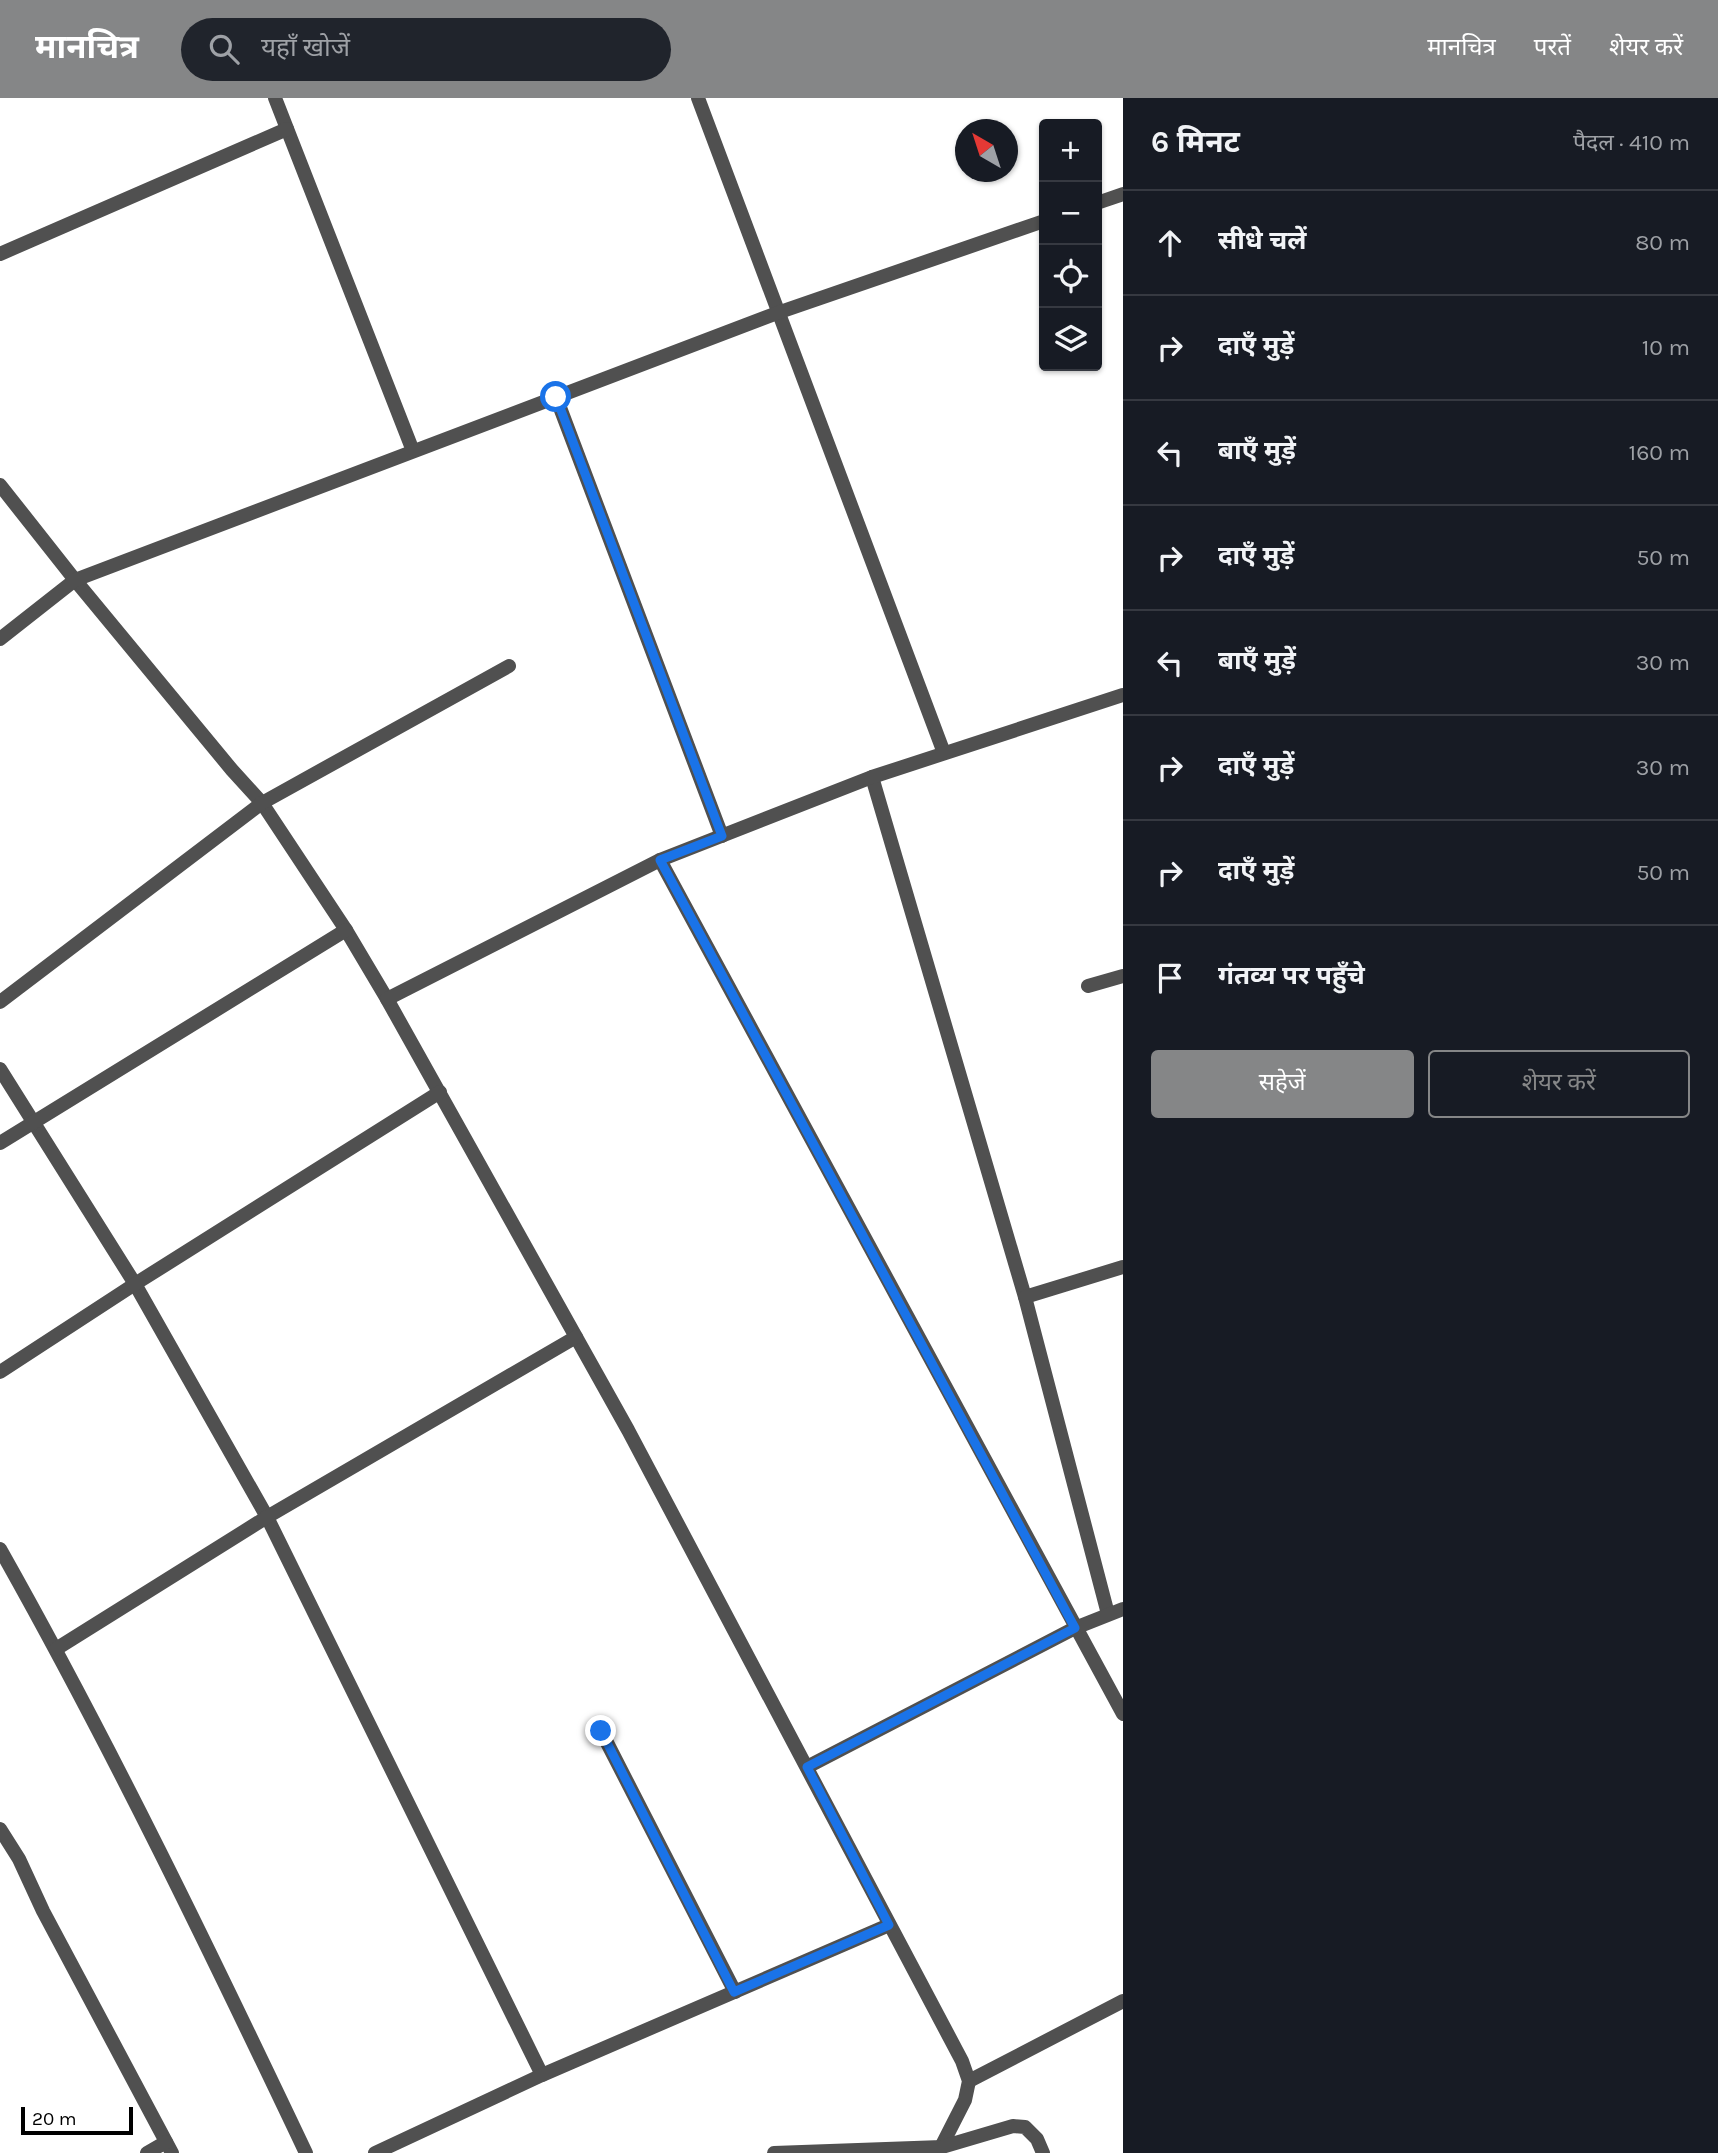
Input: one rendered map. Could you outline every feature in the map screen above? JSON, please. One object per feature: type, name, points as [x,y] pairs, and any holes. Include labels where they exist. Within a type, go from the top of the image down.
[{"type":"street","points":[[275,98],[413,452]]},
{"type":"street","points":[[698,98],[944,753]]},
{"type":"street","points":[[0,254],[287,129]]},
{"type":"street","points":[[1102,201],[1123,194]]},
{"type":"street","points":[[0,639],[75,580],[780,312],[1039,223]]},
{"type":"street","points":[[556,397],[722,836]]},
{"type":"street","points":[[0,485],[75,580],[262,803],[346,930],[440,1092],[635,1441],[962,2061],[969,2081],[965,2099],[940,2150]]},
{"type":"street","points":[[0,1002],[262,803],[509,666]]},
{"type":"street","points":[[387,999],[660,860],[872,777],[1123,695]]},
{"type":"street","points":[[872,777],[1025,1297],[1108,1614]]},
{"type":"street","points":[[660,860],[1123,1714]]},
{"type":"street","points":[[0,1143],[346,930]]},
{"type":"street","points":[[1088,986],[1123,976]]},
{"type":"street","points":[[0,1069],[135,1284],[267,1517],[542,2075]]},
{"type":"street","points":[[0,1372],[440,1092]]},
{"type":"street","points":[[1025,1297],[1123,1267]]},
{"type":"street","points":[[56,1649],[267,1517],[576,1337]]},
{"type":"street","points":[[0,1549],[56,1649],[182,1895],[306,2153]]},
{"type":"street","points":[[807,1767],[1075,1628],[1123,1609]]},
{"type":"street","points":[[601,1731],[734,1992]]},
{"type":"street","points":[[0,1829],[19,1859],[43,1911],[169,2148],[147,2153]]},
{"type":"street","points":[[375,2153],[542,2075],[889,1925]]},
{"type":"street","points":[[969,2081],[1123,2001]]},
{"type":"street","points":[[774,2153],[940,2150],[1013,2126],[1025,2127],[1037,2140],[1043,2153]]},
{"type":"route","points":[[556,397],[722,836],[660,860],[1075,1628],[807,1767],[889,1925],[734,1992],[601,1731]]}]
